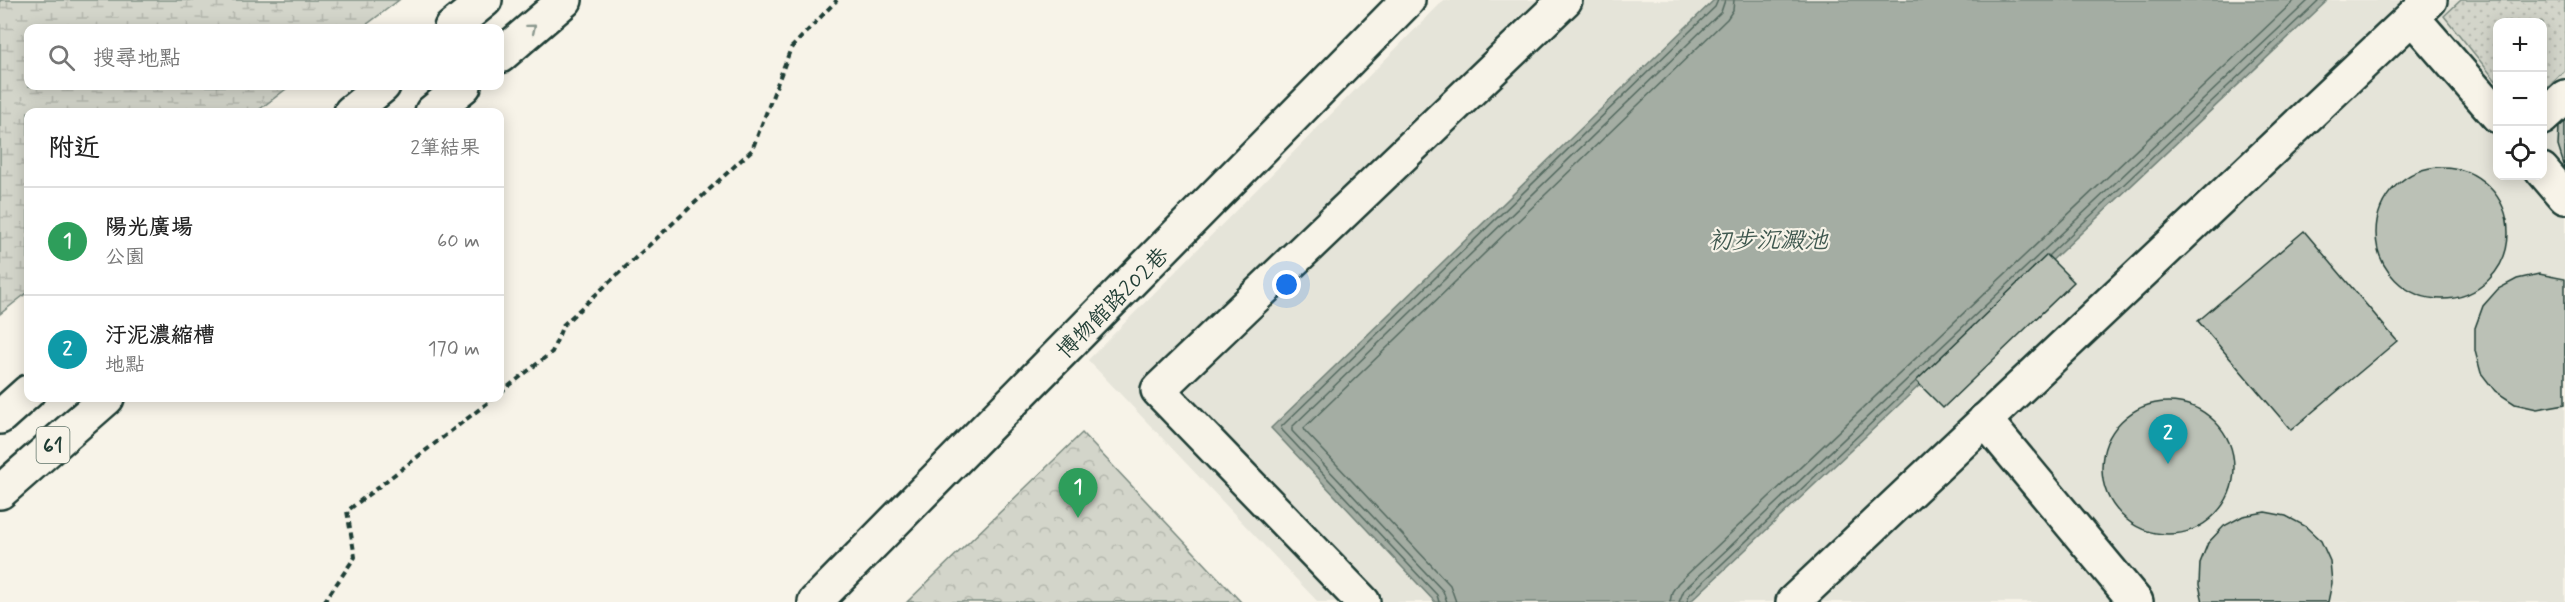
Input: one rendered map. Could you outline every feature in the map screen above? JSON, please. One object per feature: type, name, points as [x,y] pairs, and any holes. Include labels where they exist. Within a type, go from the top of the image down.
[{"type":"main road","points":[[456,24],[485,0]]},
{"type":"main road","points":[[504,53],[565,0]]},
{"type":"main road","name":"博物館路202巷","points":[[815,602],[1408,0]]},
{"type":"main road","points":[[1363,602],[1158,390],[1565,0]]},
{"type":"main road","points":[[1793,602],[2421,8],[2493,109]]},
{"type":"main road","points":[[356,108],[378,90]]},
{"type":"main road","points":[[437,108],[459,90]]},
{"type":"main road","points":[[2547,113],[2565,97]]},
{"type":"main road","points":[[2547,176],[2565,197]]},
{"type":"main road","name":"61","points":[[0,417],[24,396]]},
{"type":"main road","name":"61","points":[[2,490],[102,402]]},
{"type":"main road","points":[[1985,420],[2136,602]]},
{"type":"path","points":[[504,390],[552,352],[563,325],[752,150],[791,48],[837,0]]},
{"type":"path","points":[[324,602],[356,557],[347,511],[489,402]]},
{"type":"shaded area","points":[[1444,0],[2565,0],[2565,602],[1318,602],[1088,360]]},
{"type":"green space","points":[[0,0],[399,0],[367,24],[24,24],[24,90],[285,90],[261,108],[24,108],[24,295],[0,314]]},
{"type":"green space","points":[[2461,0],[2565,0],[2565,70],[2547,87],[2547,18],[2493,18],[2493,77],[2444,16]]},
{"type":"green space","points":[[1082,433],[1241,602],[907,602]]},
{"type":"water","name":"初步沉澱池","points":[[1714,0],[2328,0],[1690,602],[1435,602],[1271,428]]},
{"type":"building","points":[[2565,112],[2565,168],[2558,146],[2559,127]]},
{"type":"building","points":[[2442,167],[2467,172],[2479,178],[2497,196],[2503,208],[2508,233],[2503,258],[2497,270],[2479,288],[2467,294],[2442,299],[2417,294],[2405,288],[2387,270],[2381,258],[2376,233],[2381,208],[2387,196],[2405,178],[2417,172]]},
{"type":"building","points":[[2304,231],[2397,341],[2291,430],[2198,321]]},
{"type":"building","points":[[2047,255],[2074,282],[1943,408],[1916,381]]},
{"type":"building","points":[[2539,274],[2565,279],[2565,404],[2537,409],[2515,404],[2495,391],[2481,373],[2475,351],[2475,328],[2483,306],[2498,289],[2517,279]]},
{"type":"building","points":[[2168,402],[2193,407],[2215,421],[2229,443],[2234,468],[2229,493],[2215,515],[2193,529],[2168,534],[2143,529],[2121,515],[2107,493],[2102,468],[2107,443],[2121,421],[2143,407]]},
{"type":"building","points":[[2265,512],[2286,516],[2305,526],[2321,541],[2330,561],[2332,583],[2328,602],[2203,602],[2199,585],[2200,563],[2208,543],[2224,526],[2243,516]]},
{"type":"place","name":"汙泥濃縮槽","points":[[2168,464]]},
{"type":"place","name":"陽光廣場","points":[[1078,518]]}]
